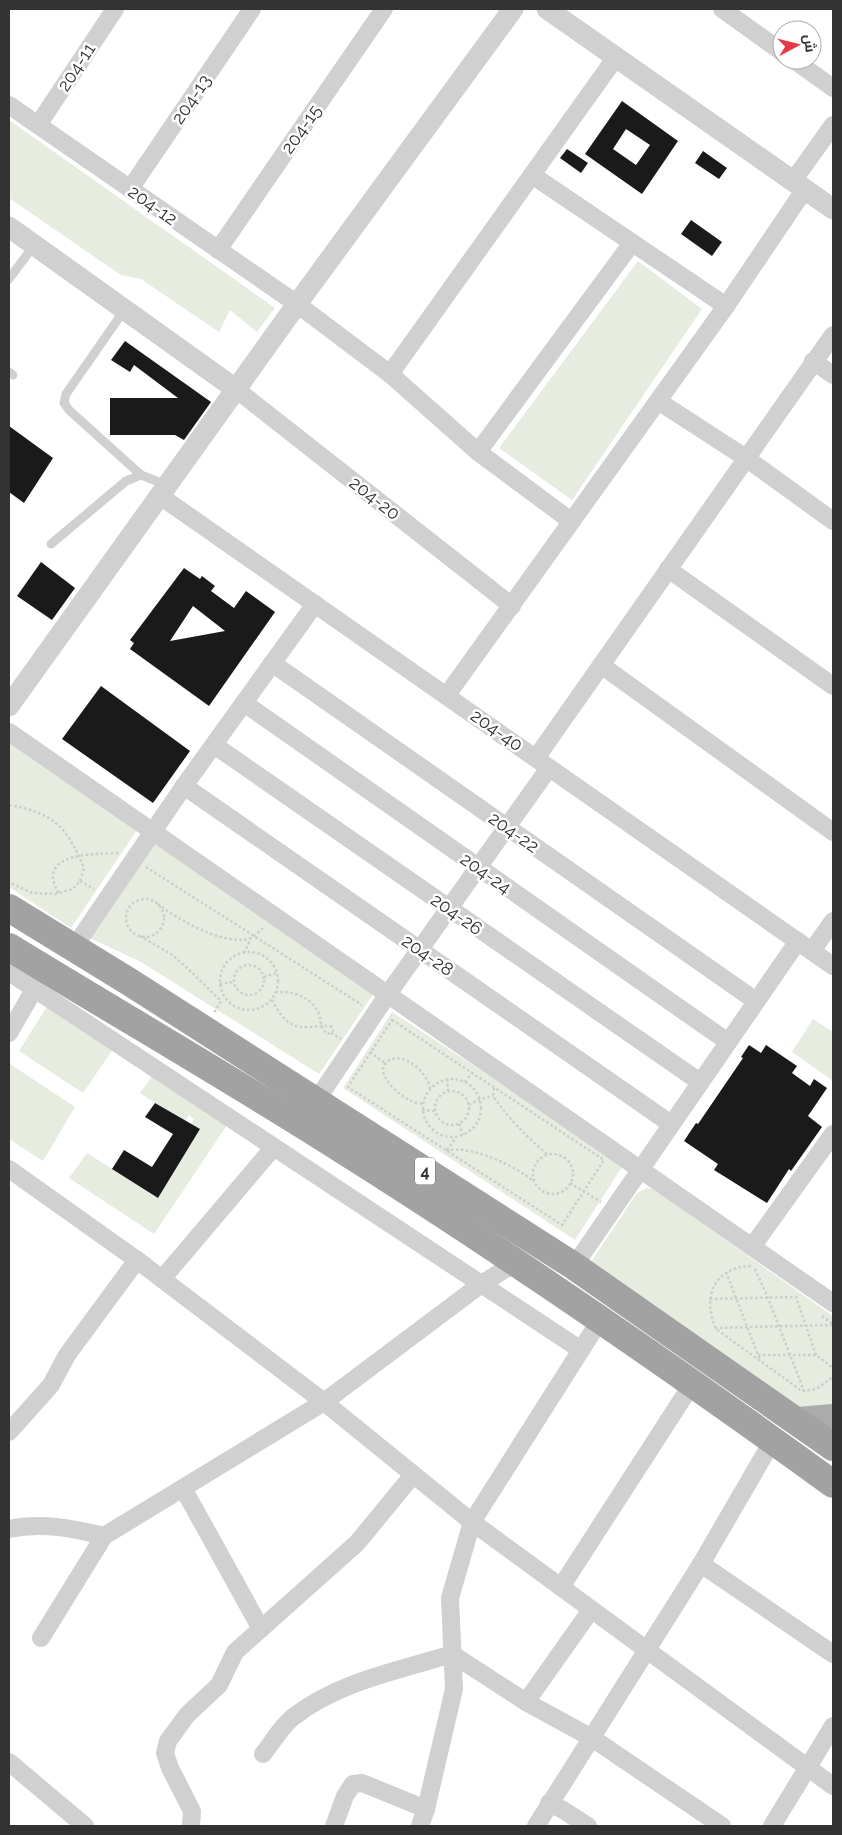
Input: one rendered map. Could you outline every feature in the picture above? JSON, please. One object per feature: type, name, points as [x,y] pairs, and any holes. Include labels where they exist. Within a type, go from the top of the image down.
[{"type":"highway","name":"4","points":[[9,908],[128,981],[574,1266],[833,1447]]},
{"type":"highway","name":"4","points":[[9,947],[330,1142],[515,1262],[773,1440],[833,1484]]},
{"type":"highway","points":[[108,1008],[128,981]]},
{"type":"main road","points":[[797,1421],[833,1418]]},
{"type":"street","name":"204-11","points":[[38,125],[115,9]]},
{"type":"street","name":"204-13","points":[[130,189],[252,9]]},
{"type":"street","name":"204-15","points":[[218,250],[384,9]]},
{"type":"street","points":[[9,706],[297,304],[513,9]]},
{"type":"street","points":[[547,9],[833,209]]},
{"type":"street","points":[[722,9],[772,45]]},
{"type":"street","points":[[390,374],[616,57]]},
{"type":"street","points":[[808,70],[833,88]]},
{"type":"street","name":"204-12","points":[[9,105],[297,304],[390,374],[478,452],[572,521]]},
{"type":"street","points":[[447,695],[726,306],[833,125]]},
{"type":"street","points":[[532,175],[726,306]]},
{"type":"street","points":[[9,226],[237,390]]},
{"type":"street","points":[[478,452],[632,243]]},
{"type":"street","points":[[316,1101],[388,994],[507,827],[601,665],[833,335]]},
{"type":"street","points":[[813,361],[833,375]]},
{"type":"street","name":"204-20","points":[[237,390],[512,606]]},
{"type":"street","points":[[658,401],[746,458],[833,521]]},
{"type":"street","name":"204-40","points":[[163,491],[315,604],[833,966]]},
{"type":"street","points":[[668,569],[833,686]]},
{"type":"street","points":[[75,948],[184,786],[315,604]]},
{"type":"street","name":"204-22","points":[[272,663],[756,1002]]},
{"type":"street","points":[[601,665],[833,832]]},
{"type":"street","name":"204-24","points":[[244,703],[728,1042]]},
{"type":"street","points":[[9,732],[833,1303]]},
{"type":"street","name":"204-26","points":[[214,745],[700,1082]]},
{"type":"street","name":"204-28","points":[[184,786],[671,1124]]},
{"type":"street","points":[[574,1266],[756,1002],[805,946],[833,921]]},
{"type":"street","points":[[9,972],[581,1350]]},
{"type":"street","points":[[9,1033],[35,988]]},
{"type":"street","points":[[752,1247],[833,1134]]},
{"type":"street","points":[[162,1279],[274,1148]]},
{"type":"street","points":[[9,1169],[138,1260],[324,1402],[472,1522],[833,1786]]},
{"type":"street","points":[[9,1432],[51,1385],[67,1355],[138,1260]]},
{"type":"street","points":[[42,1638],[104,1536],[324,1402],[480,1285],[515,1262]]},
{"type":"street","points":[[420,1826],[426,1809],[454,1689],[450,1598],[472,1522],[600,1320]]},
{"type":"street","points":[[561,1587],[692,1384]]},
{"type":"street","points":[[536,1826],[701,1564],[773,1440]]},
{"type":"street","points":[[191,1826],[192,1811],[170,1768],[165,1753],[168,1741],[187,1715],[219,1686],[235,1652],[357,1543],[413,1474]]},
{"type":"street","points":[[183,1488],[261,1629]]},
{"type":"street","points":[[9,1529],[52,1526],[76,1529],[104,1536]]},
{"type":"street","points":[[701,1564],[833,1654]]},
{"type":"street","points":[[526,1702],[590,1610]]},
{"type":"street","points":[[262,1754],[290,1719],[327,1695],[353,1684],[452,1654],[526,1702],[592,1738],[722,1826]]},
{"type":"street","points":[[772,1826],[833,1726]]},
{"type":"street","points":[[9,1762],[85,1826]]},
{"type":"street","points":[[334,1826],[345,1796],[353,1784],[362,1783],[426,1809]]},
{"type":"street","points":[[549,1803],[588,1826]]},
{"type":"lane","points":[[9,279],[35,244]]},
{"type":"lane","points":[[125,309],[66,394],[64,403],[68,410],[141,475],[163,491]]},
{"type":"lane","points":[[51,544],[126,481],[141,475]]},
{"type":"path","points":[[9,805],[30,809],[50,818],[65,831],[84,868],[80,880],[73,889],[58,893],[32,893],[9,882]]},
{"type":"path","points":[[58,893],[53,872],[58,864],[69,858],[79,856],[137,855],[253,937],[375,1013]]},
{"type":"path","points":[[221,1001],[171,954],[129,928],[127,922],[128,910],[136,901],[147,899],[183,921],[214,935],[234,939],[253,937]]},
{"type":"path","points":[[140,936],[152,935],[162,927],[164,914],[158,904]]},
{"type":"path","points":[[244,953],[253,937],[263,928],[272,914]]},
{"type":"path","points":[[251,952],[268,958],[277,972],[279,985],[272,1000],[262,1008],[252,1011],[242,1010],[233,1006],[225,998],[220,984],[221,972],[226,964],[233,957],[244,953],[251,952]]},
{"type":"path","points":[[247,965],[256,966],[264,977],[260,991],[251,995],[237,989],[234,982],[235,974],[238,970],[247,965]]},
{"type":"path","points":[[264,977],[277,972]]},
{"type":"path","points":[[220,984],[234,982]]},
{"type":"path","points":[[272,1000],[286,1022],[298,1027],[320,1025],[332,1027],[332,1031],[328,1034],[323,1031],[320,1025],[319,1014],[312,1003],[299,994],[288,991],[276,992]]},
{"type":"path","points":[[214,1013],[225,998]]},
{"type":"path","points":[[392,1020],[604,1160],[562,1225],[348,1087],[371,1053],[392,1020]]},
{"type":"path","points":[[371,1053],[385,1063]]},
{"type":"path","points":[[422,1104],[412,1102],[396,1092],[388,1082],[383,1071],[385,1063],[398,1059],[411,1062],[422,1072],[429,1082],[430,1088]]},
{"type":"path","points":[[466,1082],[472,1073]]},
{"type":"path","points":[[447,1079],[448,1092]]},
{"type":"path","points":[[460,1079],[476,1090],[481,1109],[479,1119],[474,1128],[456,1137],[446,1137],[437,1134],[429,1128],[424,1120],[422,1104],[426,1092],[430,1088],[441,1080],[460,1079]]},
{"type":"path","points":[[494,1088],[493,1096],[505,1113],[525,1136],[548,1155]]},
{"type":"path","points":[[448,1092],[459,1093],[467,1100],[469,1106],[467,1116],[459,1124],[448,1125],[443,1123],[436,1111],[436,1103],[439,1098],[448,1092]]},
{"type":"path","points":[[469,1106],[493,1096]]},
{"type":"path","points":[[422,1110],[436,1111]]},
{"type":"path","points":[[459,1124],[463,1135]]},
{"type":"path","points":[[446,1151],[456,1137]]},
{"type":"path","points":[[446,1151],[456,1148],[505,1164],[528,1176],[543,1191],[549,1193],[561,1192],[570,1183],[572,1177],[569,1164],[565,1158],[559,1155],[548,1155],[540,1159],[533,1170],[535,1182]]},
{"type":"path","points":[[570,1183],[613,1209]]},
{"type":"path","points":[[760,1271],[753,1266],[740,1266],[726,1272],[714,1285],[710,1299],[710,1316],[715,1328],[752,1355],[816,1355]]},
{"type":"path","points":[[753,1266],[768,1298],[804,1391]]},
{"type":"path","points":[[726,1272],[760,1361],[802,1391],[816,1389],[833,1377]]},
{"type":"path","points":[[789,1292],[803,1302]]},
{"type":"path","points":[[710,1299],[796,1297]]},
{"type":"path","points":[[796,1297],[816,1355],[833,1368]]},
{"type":"path","points":[[818,1313],[833,1325]]},
{"type":"path","points":[[715,1328],[833,1325]]},
{"type":"path","points":[[753,1362],[757,1356]]},
{"type":"shaded area","points":[[9,120],[275,308],[257,332],[230,310],[219,332],[141,279],[121,275],[9,198]]},
{"type":"shaded area","points":[[638,261],[702,309],[572,500],[499,448]]},
{"type":"shaded area","points":[[9,739],[139,827],[71,928],[9,887]]},
{"type":"shaded area","points":[[157,841],[374,993],[319,1074],[141,962],[90,938]]},
{"type":"shaded area","points":[[48,1005],[113,1049],[83,1093],[19,1051]]},
{"type":"shaded area","points":[[392,1012],[624,1164],[575,1240],[343,1088]]},
{"type":"shaded area","points":[[813,1019],[833,1032],[833,1081],[792,1052]]},
{"type":"shaded area","points":[[10,1064],[75,1107],[43,1161],[9,1139]]},
{"type":"shaded area","points":[[153,1075],[227,1125],[154,1234],[69,1178],[87,1153],[158,1198],[200,1130],[191,1124],[194,1119],[189,1115],[185,1122],[140,1093]]},
{"type":"shaded area","points":[[647,1188],[653,1189],[833,1316],[833,1405],[810,1408],[799,1406],[589,1265],[637,1193]]},
{"type":"building","points":[[622,101],[678,141],[642,194],[585,154]],"holes":[[[626,129],[650,145],[636,165],[613,149]]]},
{"type":"building","points":[[567,149],[588,163],[581,173],[560,158]]},
{"type":"building","points":[[703,151],[727,168],[719,179],[695,163]]},
{"type":"building","points":[[691,220],[722,242],[712,256],[681,234]]},
{"type":"building","points":[[125,341],[211,402],[184,440],[175,435],[110,435],[110,398],[178,398],[134,365],[130,372],[111,360]]},
{"type":"building","points":[[9,426],[53,458],[24,503],[9,492]]},
{"type":"building","points":[[41,562],[75,588],[52,620],[17,596]]},
{"type":"building","points":[[184,568],[200,579],[202,576],[215,586],[211,591],[234,608],[246,591],[275,612],[209,706],[130,649],[134,643],[130,640]],"holes":[[[193,606],[225,631],[170,641]]]},
{"type":"building","points":[[101,686],[190,751],[153,803],[62,739]]},
{"type":"building","points":[[749,1045],[761,1053],[766,1045],[797,1066],[792,1073],[810,1086],[814,1079],[827,1088],[808,1116],[822,1127],[791,1171],[789,1169],[767,1203],[714,1170],[718,1164],[684,1141],[696,1123],[698,1124],[743,1058],[741,1057]]},
{"type":"building","points":[[155,1103],[200,1129],[158,1198],[112,1169],[124,1150],[152,1167],[173,1134],[145,1117]]}]
